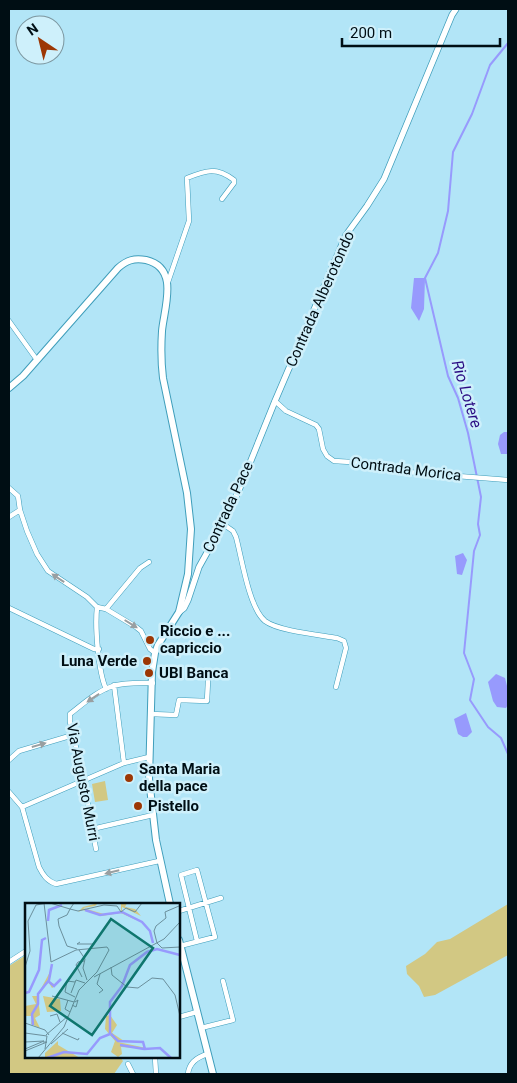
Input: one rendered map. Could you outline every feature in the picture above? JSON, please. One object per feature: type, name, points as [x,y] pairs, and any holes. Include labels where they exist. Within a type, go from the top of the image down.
[{"type":"main road","points":[[9,388],[23,376],[126,261],[136,259],[152,262],[162,271],[168,284],[161,359],[163,378],[187,493],[191,530],[188,574],[179,612],[155,653],[152,672],[149,757],[152,815],[159,862],[170,903]]},
{"type":"main road","points":[[180,943],[213,1074]]},
{"type":"street","name":"Contrada Alberotondo","points":[[275,401],[346,235],[384,179],[456,9]]},
{"type":"street","points":[[168,284],[189,221],[187,178],[201,172],[214,170],[228,175],[234,180],[234,183],[222,199]]},
{"type":"street","points":[[9,320],[37,360]]},
{"type":"street","name":"Contrada Morica","points":[[275,401],[286,411],[316,425],[319,429],[323,449],[327,456],[334,461],[351,462],[407,472],[508,480]]},
{"type":"street","name":"Contrada Pace","points":[[179,612],[184,608],[188,600],[199,567],[223,524],[275,401]]},
{"type":"street","points":[[9,488],[18,496],[20,510],[30,538],[44,566],[54,576],[88,597],[97,607],[106,609],[138,629],[150,649],[155,653]]},
{"type":"street","points":[[9,518],[17,510],[20,510]]},
{"type":"street","points":[[223,524],[233,531],[236,537],[252,600],[258,613],[266,622],[277,627],[337,638],[344,641],[346,648],[336,687]]},
{"type":"street","points":[[106,609],[140,568],[149,562]]},
{"type":"street","points":[[97,607],[98,649],[106,689],[114,685],[153,683]]},
{"type":"street","points":[[9,608],[94,649],[98,649]]},
{"type":"street","points":[[151,714],[176,715],[179,700],[207,702],[208,681]]},
{"type":"street","points":[[114,685],[124,763]]},
{"type":"street","name":"Via Augusto Murri","points":[[96,849],[70,722],[70,714],[106,689]]},
{"type":"street","points":[[9,760],[19,751],[73,735]]},
{"type":"street","points":[[22,807],[124,763],[149,757]]},
{"type":"street","points":[[9,792],[22,807],[38,867],[42,874],[51,882],[56,884],[159,862]]},
{"type":"street","points":[[92,829],[152,815]]},
{"type":"street","points":[[180,943],[198,941],[215,937],[197,870],[182,874],[198,941]]},
{"type":"street","points":[[180,911],[221,898]]},
{"type":"street","points":[[9,962],[25,952]]},
{"type":"street","points":[[201,1028],[232,1020],[223,981]]},
{"type":"street","points":[[180,1017],[197,1012]]},
{"type":"street","points":[[188,1074],[189,1066],[193,1062],[208,1054]]},
{"type":"street","points":[[155,1058],[156,1074]]},
{"type":"street","points":[[128,1064],[133,1074]]},
{"type":"shaded area","points":[[105,781],[108,800],[95,802],[92,784]]},
{"type":"shaded area","points":[[508,904],[508,955],[435,995],[424,997],[419,986],[407,974],[406,966],[425,954],[437,942],[450,939]]},
{"type":"shaded area","points":[[25,956],[25,1058],[121,1058],[123,1061],[114,1074],[9,1074],[9,966]]},
{"type":"water","points":[[414,278],[425,278],[424,309],[419,321],[411,308]]},
{"type":"water","points":[[508,432],[508,454],[501,454],[498,444],[500,435]]},
{"type":"water","points":[[463,553],[467,560],[462,575],[457,574],[455,556]]},
{"type":"water","points":[[496,674],[505,678],[509,697],[506,708],[497,707],[493,701],[488,682]]},
{"type":"water","points":[[466,713],[472,732],[467,737],[463,737],[458,734],[454,719]]},
{"type":"waterway","name":"Rio Lotere","points":[[508,43],[490,65],[472,114],[453,152],[448,211],[438,253],[425,278],[448,376],[458,398],[468,433],[481,497],[478,524],[480,535],[474,551],[464,653],[474,679],[470,700],[488,727],[501,738],[508,754]]},
{"type":"place","name":"Riccio e ... capriccio","points":[[150,640]]},
{"type":"place","name":"Luna Verde","points":[[147,661]]},
{"type":"place","name":"UBI Banca","points":[[149,673]]},
{"type":"place","name":"Santa Maria della pace","points":[[129,778]]},
{"type":"place","name":"Pistello","points":[[138,806]]}]
